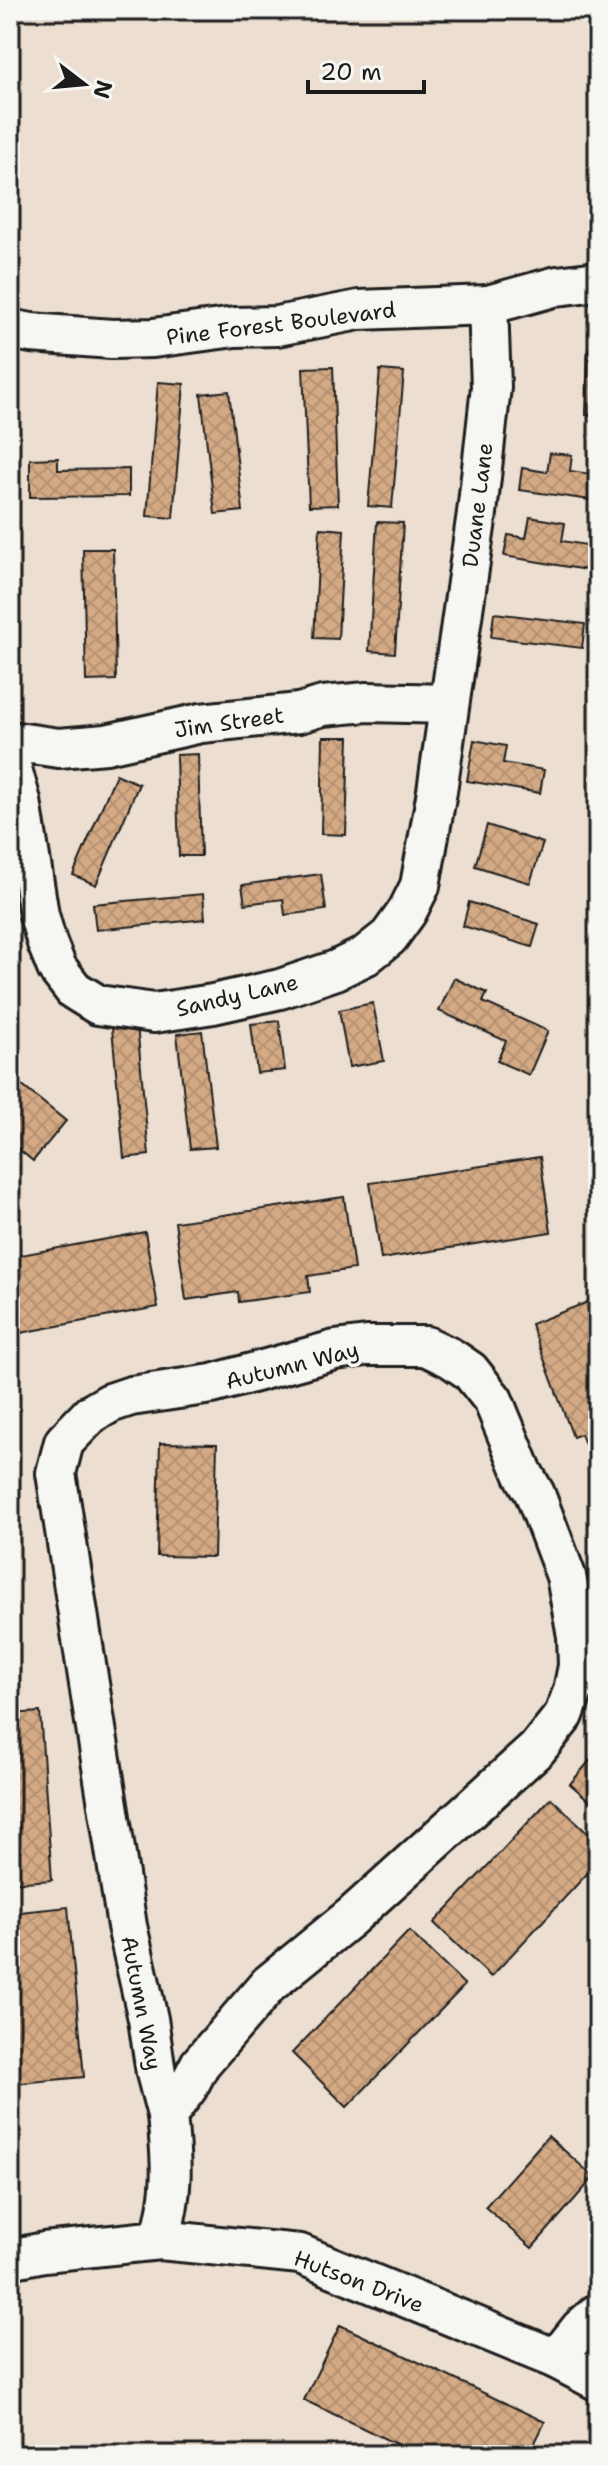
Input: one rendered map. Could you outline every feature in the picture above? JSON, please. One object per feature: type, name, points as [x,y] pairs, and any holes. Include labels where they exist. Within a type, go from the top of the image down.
[{"type":"street","name":"Pine Forest Boulevard","points":[[10,329],[112,339],[153,338],[235,327],[277,326],[359,310],[488,305],[557,286],[598,281]]},
{"type":"street","name":"Duane Lane","points":[[449,704],[477,513],[491,387],[488,305]]},
{"type":"street","name":"Jim Street","points":[[10,741],[59,748],[91,745],[201,723],[299,713],[323,706],[367,702],[449,704]]},
{"type":"street","name":"Sandy Lane","points":[[10,762],[21,801],[39,915],[57,968],[74,990],[98,1005],[154,1013],[280,989],[336,970],[365,956],[389,937],[420,886],[449,704]]},
{"type":"street","name":"Autumn Way","points":[[160,2240],[169,2207],[172,2168],[167,2115],[127,1926],[56,1473],[64,1442],[91,1414],[131,1396],[212,1384],[335,1350],[367,1346],[426,1346],[470,1371],[493,1400],[535,1494],[566,1576],[577,1636],[578,1666],[573,1691],[564,1715],[537,1749],[351,1917],[269,1984],[200,2064],[188,2087],[167,2115]]},
{"type":"street","name":"Hutson Drive","points":[[10,2259],[44,2252],[160,2240],[300,2254],[556,2359],[598,2381]]},
{"type":"street","points":[[556,2359],[580,2329],[598,2313]]},
{"type":"building","points":[[588,349],[598,349],[598,415],[586,415]]},
{"type":"building","points":[[333,367],[338,505],[309,506],[303,368]]},
{"type":"building","points":[[380,370],[404,372],[392,508],[368,506]]},
{"type":"building","points":[[158,382],[184,384],[173,518],[147,516]]},
{"type":"building","points":[[229,391],[243,511],[215,514],[201,394]]},
{"type":"building","points":[[550,453],[572,455],[570,471],[598,475],[598,501],[519,490],[522,468],[547,472]]},
{"type":"building","points":[[58,458],[58,470],[129,469],[129,496],[30,497],[30,459]]},
{"type":"building","points":[[530,517],[565,523],[562,541],[598,547],[598,572],[504,556],[508,535],[526,538]]},
{"type":"building","points":[[377,522],[403,523],[395,653],[369,651]]},
{"type":"building","points":[[320,528],[344,530],[338,639],[314,638]]},
{"type":"building","points":[[83,549],[113,549],[116,680],[86,681]]},
{"type":"building","points":[[494,613],[585,624],[582,648],[491,637]]},
{"type":"building","points":[[323,737],[349,737],[346,835],[321,834]]},
{"type":"building","points":[[474,740],[506,746],[503,763],[544,770],[540,793],[467,781]]},
{"type":"building","points":[[198,754],[201,856],[179,856],[176,755]]},
{"type":"building","points":[[116,774],[139,784],[96,885],[73,875]]},
{"type":"building","points":[[487,825],[543,843],[530,883],[475,866]]},
{"type":"building","points":[[321,874],[326,910],[285,915],[283,899],[245,904],[242,885]]},
{"type":"building","points":[[203,894],[205,919],[96,930],[93,904]]},
{"type":"building","points":[[469,902],[539,924],[532,947],[463,926]]},
{"type":"building","points":[[454,978],[487,993],[483,1002],[548,1031],[529,1075],[497,1061],[506,1041],[439,1011]]},
{"type":"building","points":[[373,1003],[384,1061],[349,1067],[339,1010]]},
{"type":"building","points":[[279,1021],[285,1070],[257,1073],[251,1024]]},
{"type":"building","points":[[137,1025],[149,1155],[124,1158],[112,1028]]},
{"type":"building","points":[[202,1031],[216,1147],[190,1149],[177,1034]]},
{"type":"building","points":[[10,1076],[66,1121],[33,1161],[10,1142]]},
{"type":"building","points":[[540,1157],[551,1232],[381,1259],[370,1183]]},
{"type":"building","points":[[344,1197],[354,1269],[308,1276],[310,1292],[239,1302],[238,1292],[186,1300],[175,1222]]},
{"type":"building","points":[[145,1232],[158,1307],[10,1335],[10,1257]]},
{"type":"building","points":[[598,1298],[598,1478],[581,1434],[573,1437],[531,1324]]},
{"type":"building","points":[[160,1443],[217,1444],[214,1557],[157,1556]]},
{"type":"building","points":[[10,1625],[14,1685],[10,1685]]},
{"type":"building","points":[[40,1712],[52,1880],[10,1883],[10,1714]]},
{"type":"building","points":[[598,1751],[598,1808],[570,1784]]},
{"type":"building","points":[[551,1798],[598,1842],[598,1862],[491,1977],[434,1923]]},
{"type":"building","points":[[68,1907],[84,2077],[10,2084],[10,1913]]},
{"type":"building","points":[[409,1931],[465,1985],[347,2107],[292,2053]]},
{"type":"building","points":[[548,2136],[594,2177],[532,2248],[485,2207]]},
{"type":"building","points":[[340,2325],[545,2422],[529,2455],[419,2455],[304,2400]]}]
